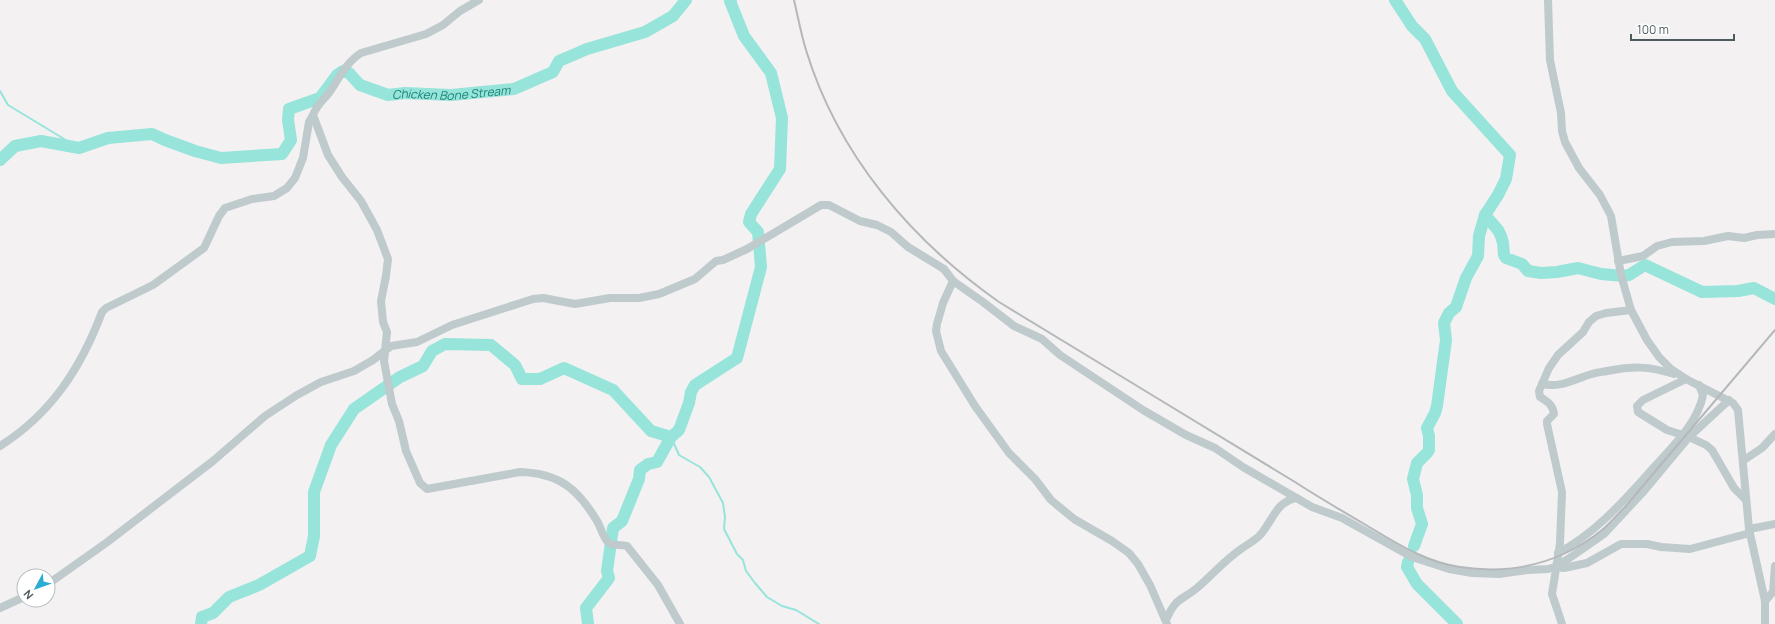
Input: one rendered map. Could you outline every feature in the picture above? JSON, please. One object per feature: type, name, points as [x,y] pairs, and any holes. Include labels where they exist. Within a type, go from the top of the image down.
[{"type":"street","points":[[0,446],[33,422],[66,386],[83,356],[102,312],[106,308],[152,285],[204,248],[219,216],[225,208],[252,199],[274,196],[287,188],[295,178],[303,158],[309,122],[317,106],[331,90],[339,76],[356,57],[361,53],[426,34],[443,25],[460,10],[479,0]]},
{"type":"street","points":[[1548,0],[1550,60],[1561,113],[1564,142],[1579,168],[1606,204],[1611,216],[1618,261],[1631,310],[1647,340],[1659,357],[1682,377]]},
{"type":"street","points":[[313,115],[328,155],[342,177],[361,201],[377,230],[388,259],[381,300],[383,322],[387,332],[384,362],[392,404],[399,421],[406,451],[420,483],[423,487],[432,489],[520,472],[550,476],[563,482],[580,497],[597,522],[608,542],[611,544],[622,544],[627,546],[658,585],[680,624]]},
{"type":"street","points":[[56,579],[78,564],[160,502],[230,447],[265,416],[297,395],[321,382],[354,371],[373,360],[391,346],[417,342],[452,325],[534,299],[543,298],[575,304],[610,298],[639,298],[659,294],[694,279],[716,261],[723,260],[746,249],[821,205],[829,205],[860,221],[877,225],[891,232],[908,247],[944,269],[953,281],[984,302],[1014,326],[1042,339],[1066,360],[1142,410],[1186,435],[1215,448],[1243,467],[1312,507],[1342,518],[1412,557],[1472,573],[1499,574],[1555,566],[1564,568],[1587,563],[1621,544],[1647,544],[1661,547],[1690,549],[1775,524]]},
{"type":"street","points":[[1618,261],[1638,257],[1657,246],[1672,242],[1704,241],[1728,236],[1744,238],[1757,235],[1775,234]]},
{"type":"street","points":[[953,281],[943,303],[937,324],[936,331],[940,351],[975,406],[1009,453],[1035,479],[1051,500],[1074,519],[1130,553],[1150,585],[1167,622]]},
{"type":"street","points":[[1562,624],[1552,594],[1558,553],[1562,492],[1547,424],[1547,421],[1554,414],[1554,410],[1550,403],[1539,394],[1549,368],[1558,355],[1578,336],[1589,322],[1596,316],[1606,313],[1631,310]]},
{"type":"street","points":[[1542,384],[1560,386],[1593,373],[1633,366],[1647,367],[1682,377],[1729,400],[1736,406],[1738,410],[1744,460],[1746,500],[1750,531],[1765,601],[1765,624]]},
{"type":"street","points":[[1682,377],[1643,400],[1637,406],[1638,412],[1667,430],[1706,445],[1712,450],[1734,488],[1746,500]]},
{"type":"street","points":[[1555,566],[1604,534],[1644,492],[1685,436],[1695,417],[1702,400],[1702,390],[1699,385]]},
{"type":"street","points":[[1558,553],[1581,539],[1619,506],[1685,436],[1729,400]]},
{"type":"street","points":[[1744,460],[1762,448],[1775,434]]},
{"type":"street","points":[[1167,622],[1174,604],[1196,588],[1242,548],[1257,538],[1278,509],[1287,500],[1296,498]]},
{"type":"street","points":[[1765,601],[1773,592],[1775,566]]},
{"type":"street","points":[[0,608],[16,601]]},
{"type":"waterway","name":"Chicken Bone Stream","points":[[0,160],[15,146],[41,141],[79,148],[108,138],[152,134],[195,151],[221,158],[282,154],[291,140],[288,120],[289,109],[320,98],[337,75],[343,71],[349,73],[360,85],[388,95],[405,93],[451,95],[514,89],[553,72],[559,61],[587,49],[645,32],[673,16],[686,0]]},
{"type":"waterway","points":[[588,624],[586,608],[609,578],[607,571],[613,528],[622,521],[639,479],[640,470],[648,464],[657,462],[671,437],[679,430],[689,403],[691,392],[695,385],[737,358],[761,267],[758,232],[749,222],[751,214],[780,169],[782,118],[771,73],[744,36],[730,1],[731,0]]},
{"type":"waterway","points":[[1395,0],[1412,26],[1425,39],[1452,91],[1510,155],[1506,179],[1485,215],[1479,236],[1478,256],[1466,278],[1456,307],[1449,313],[1444,323],[1446,340],[1437,406],[1427,428],[1429,436],[1429,450],[1417,463],[1413,479],[1417,495],[1417,508],[1422,524],[1414,546]]},
{"type":"waterway","points":[[0,91],[8,105],[79,148]]},
{"type":"waterway","points":[[1485,215],[1498,230],[1501,236],[1504,255],[1506,258],[1522,264],[1528,271],[1541,273],[1578,268],[1601,274],[1624,276],[1629,275],[1645,265],[1702,292],[1738,291],[1754,288],[1775,299]]},
{"type":"waterway","points":[[201,624],[202,617],[213,613],[229,597],[259,585],[310,556],[314,536],[314,492],[331,445],[354,409],[400,377],[423,366],[432,351],[445,344],[491,345],[515,365],[522,379],[540,379],[564,368],[613,390],[651,431],[671,437]]},
{"type":"waterway","points":[[671,437],[679,455],[700,467],[709,477],[723,503],[725,517],[724,529],[737,554],[743,560],[746,571],[755,583],[767,597],[782,606],[796,610],[819,624]]},
{"type":"waterway","points":[[1408,562],[1407,567],[1417,584],[1457,624]]},
{"type":"railway","points":[[794,0],[806,50],[820,88],[837,125],[858,160],[882,192],[908,223],[936,251],[967,278],[999,302],[1339,509],[1411,551],[1435,561],[1460,567],[1479,569],[1517,568],[1553,558],[1570,551],[1586,541],[1602,530],[1625,507],[1775,330]]}]
